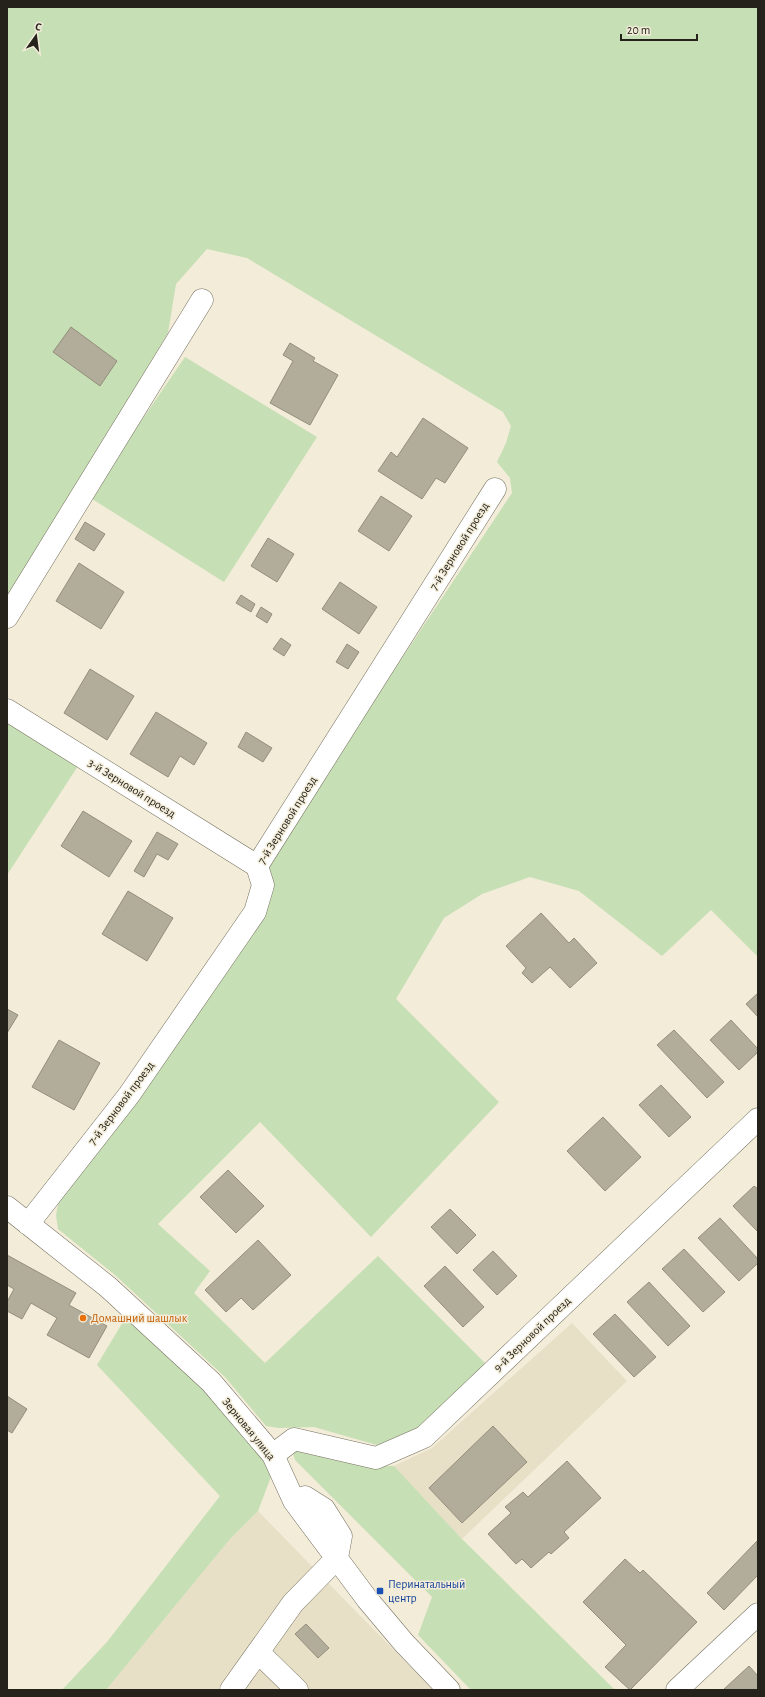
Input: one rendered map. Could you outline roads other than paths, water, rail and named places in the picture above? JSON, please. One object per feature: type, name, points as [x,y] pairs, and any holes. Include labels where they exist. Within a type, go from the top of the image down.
[{"type":"street","points":[[7,617],[202,300]]},
{"type":"street","name":"7-й Зерновой проезд","points":[[28,1224],[129,1095],[255,912],[263,885],[257,866],[495,488]]},
{"type":"street","name":"3-й Зерновой проезд","points":[[7,710],[257,866]]},
{"type":"street","name":"9-й Зерновой проезд","points":[[273,1455],[294,1438],[376,1458],[424,1437],[758,1119]]},
{"type":"street","name":"Зерновая улица","points":[[7,1207],[108,1287],[211,1382],[273,1455],[294,1501],[367,1599],[404,1643],[448,1690]]},
{"type":"street","points":[[231,1690],[293,1603],[337,1558]]},
{"type":"street","points":[[677,1690],[758,1614]]},
{"type":"street","points":[[258,1652],[297,1690]]},
{"type":"place","name":"Домашний шашлык","points":[[83,1318]]},
{"type":"place","name":"Перинатальный центр","points":[[380,1591]]}]
